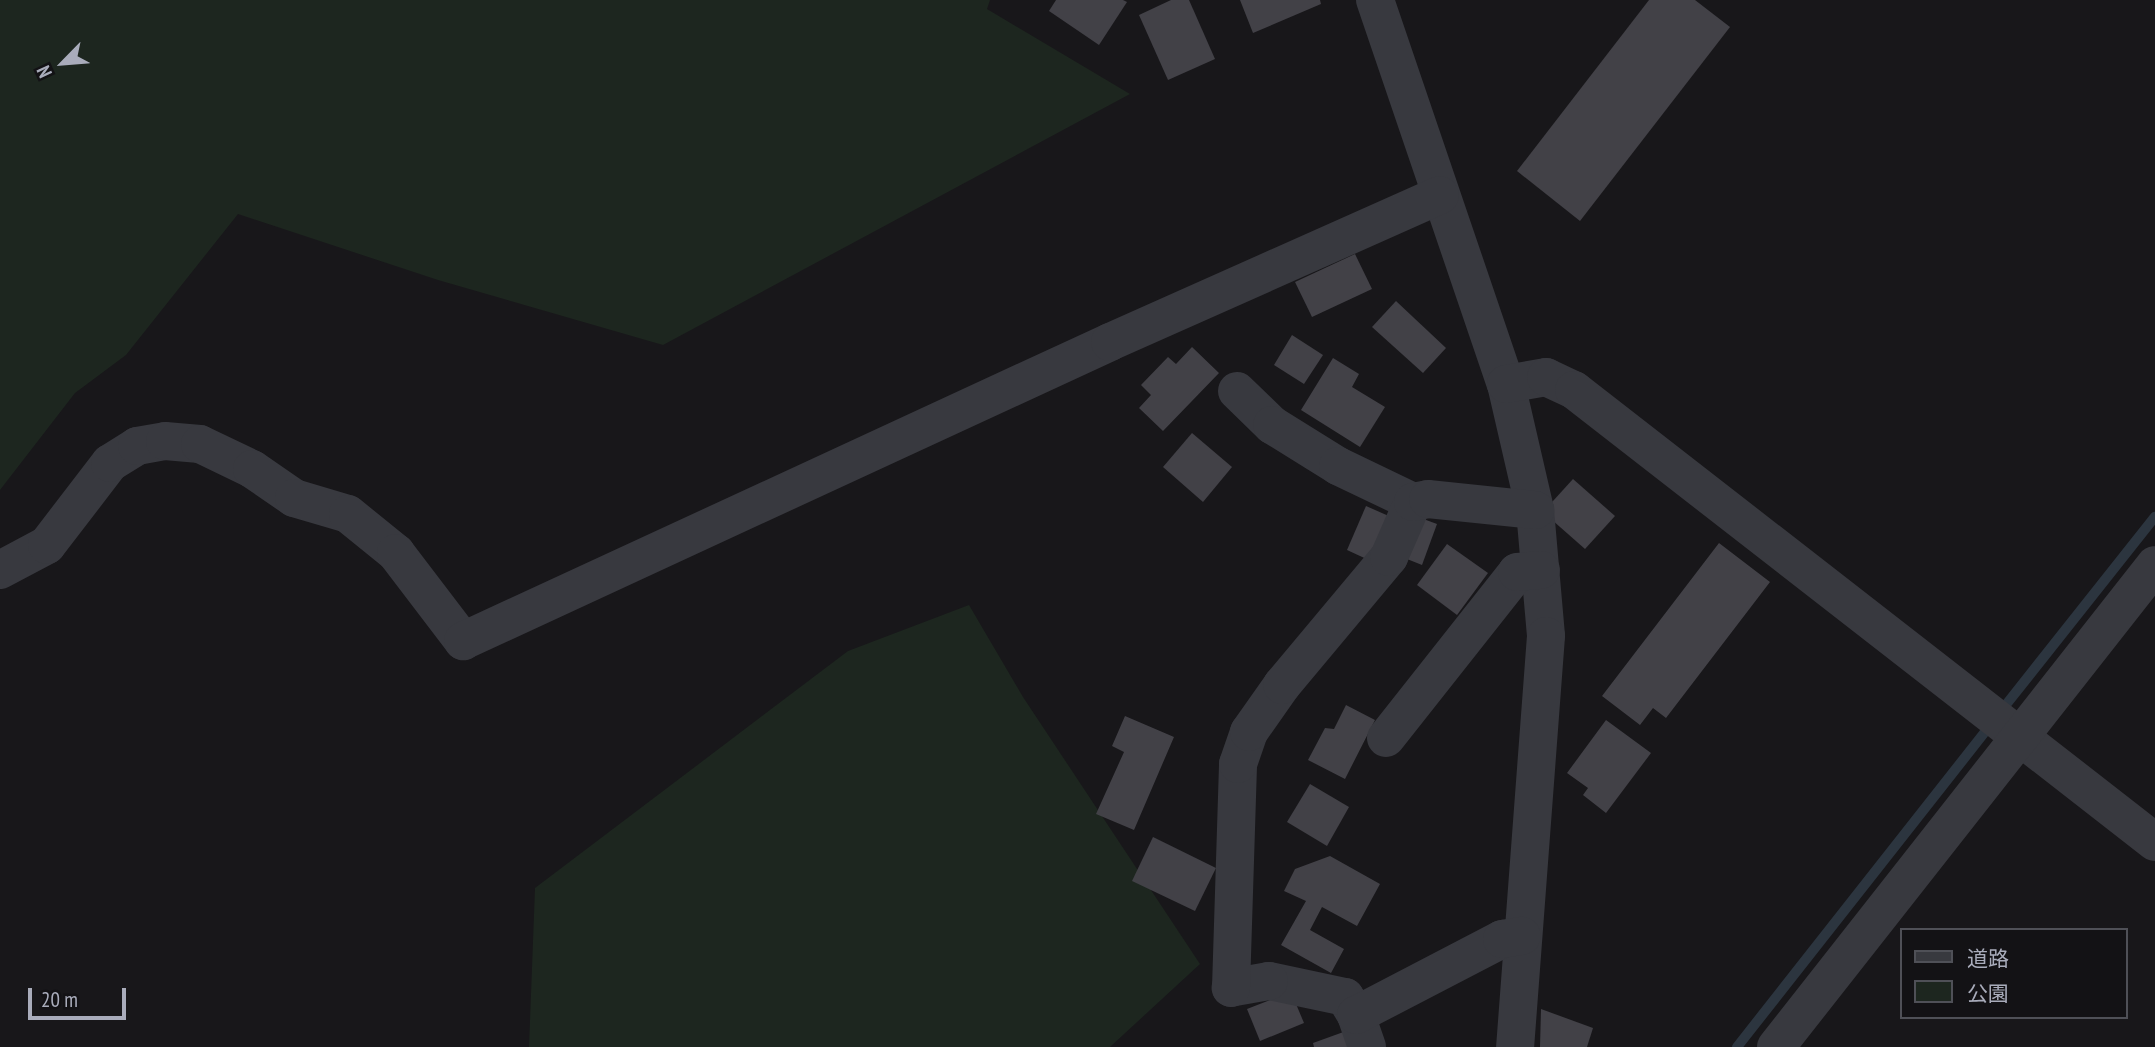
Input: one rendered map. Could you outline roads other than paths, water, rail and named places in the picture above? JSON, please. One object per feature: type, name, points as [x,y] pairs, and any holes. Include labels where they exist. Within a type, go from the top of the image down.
[{"type":"street","points":[[1374,0],[1506,384],[1535,510],[1546,636],[1515,1047]]},
{"type":"street","points":[[0,570],[47,545],[110,463],[137,446],[165,441],[200,444],[252,469],[294,498],[348,513],[396,552],[463,641],[1110,342],[1440,195]]},
{"type":"street","points":[[1506,384],[1546,377],[1574,390],[2155,842]]},
{"type":"street","points":[[1237,391],[1272,425],[1338,466],[1413,502],[1429,499],[1535,510]]},
{"type":"street","points":[[1413,502],[1389,557],[1282,685],[1249,732],[1238,764],[1231,988],[1269,981],[1345,997],[1361,1031],[1502,939],[1522,936]]},
{"type":"street","points":[[1776,1047],[2004,723],[2155,565]]},
{"type":"street","points":[[1386,738],[1517,572],[1541,569]]},
{"type":"waterway","points":[[2001,711],[2155,517]]},
{"type":"waterway","points":[[1737,1047],[1992,723]]}]
